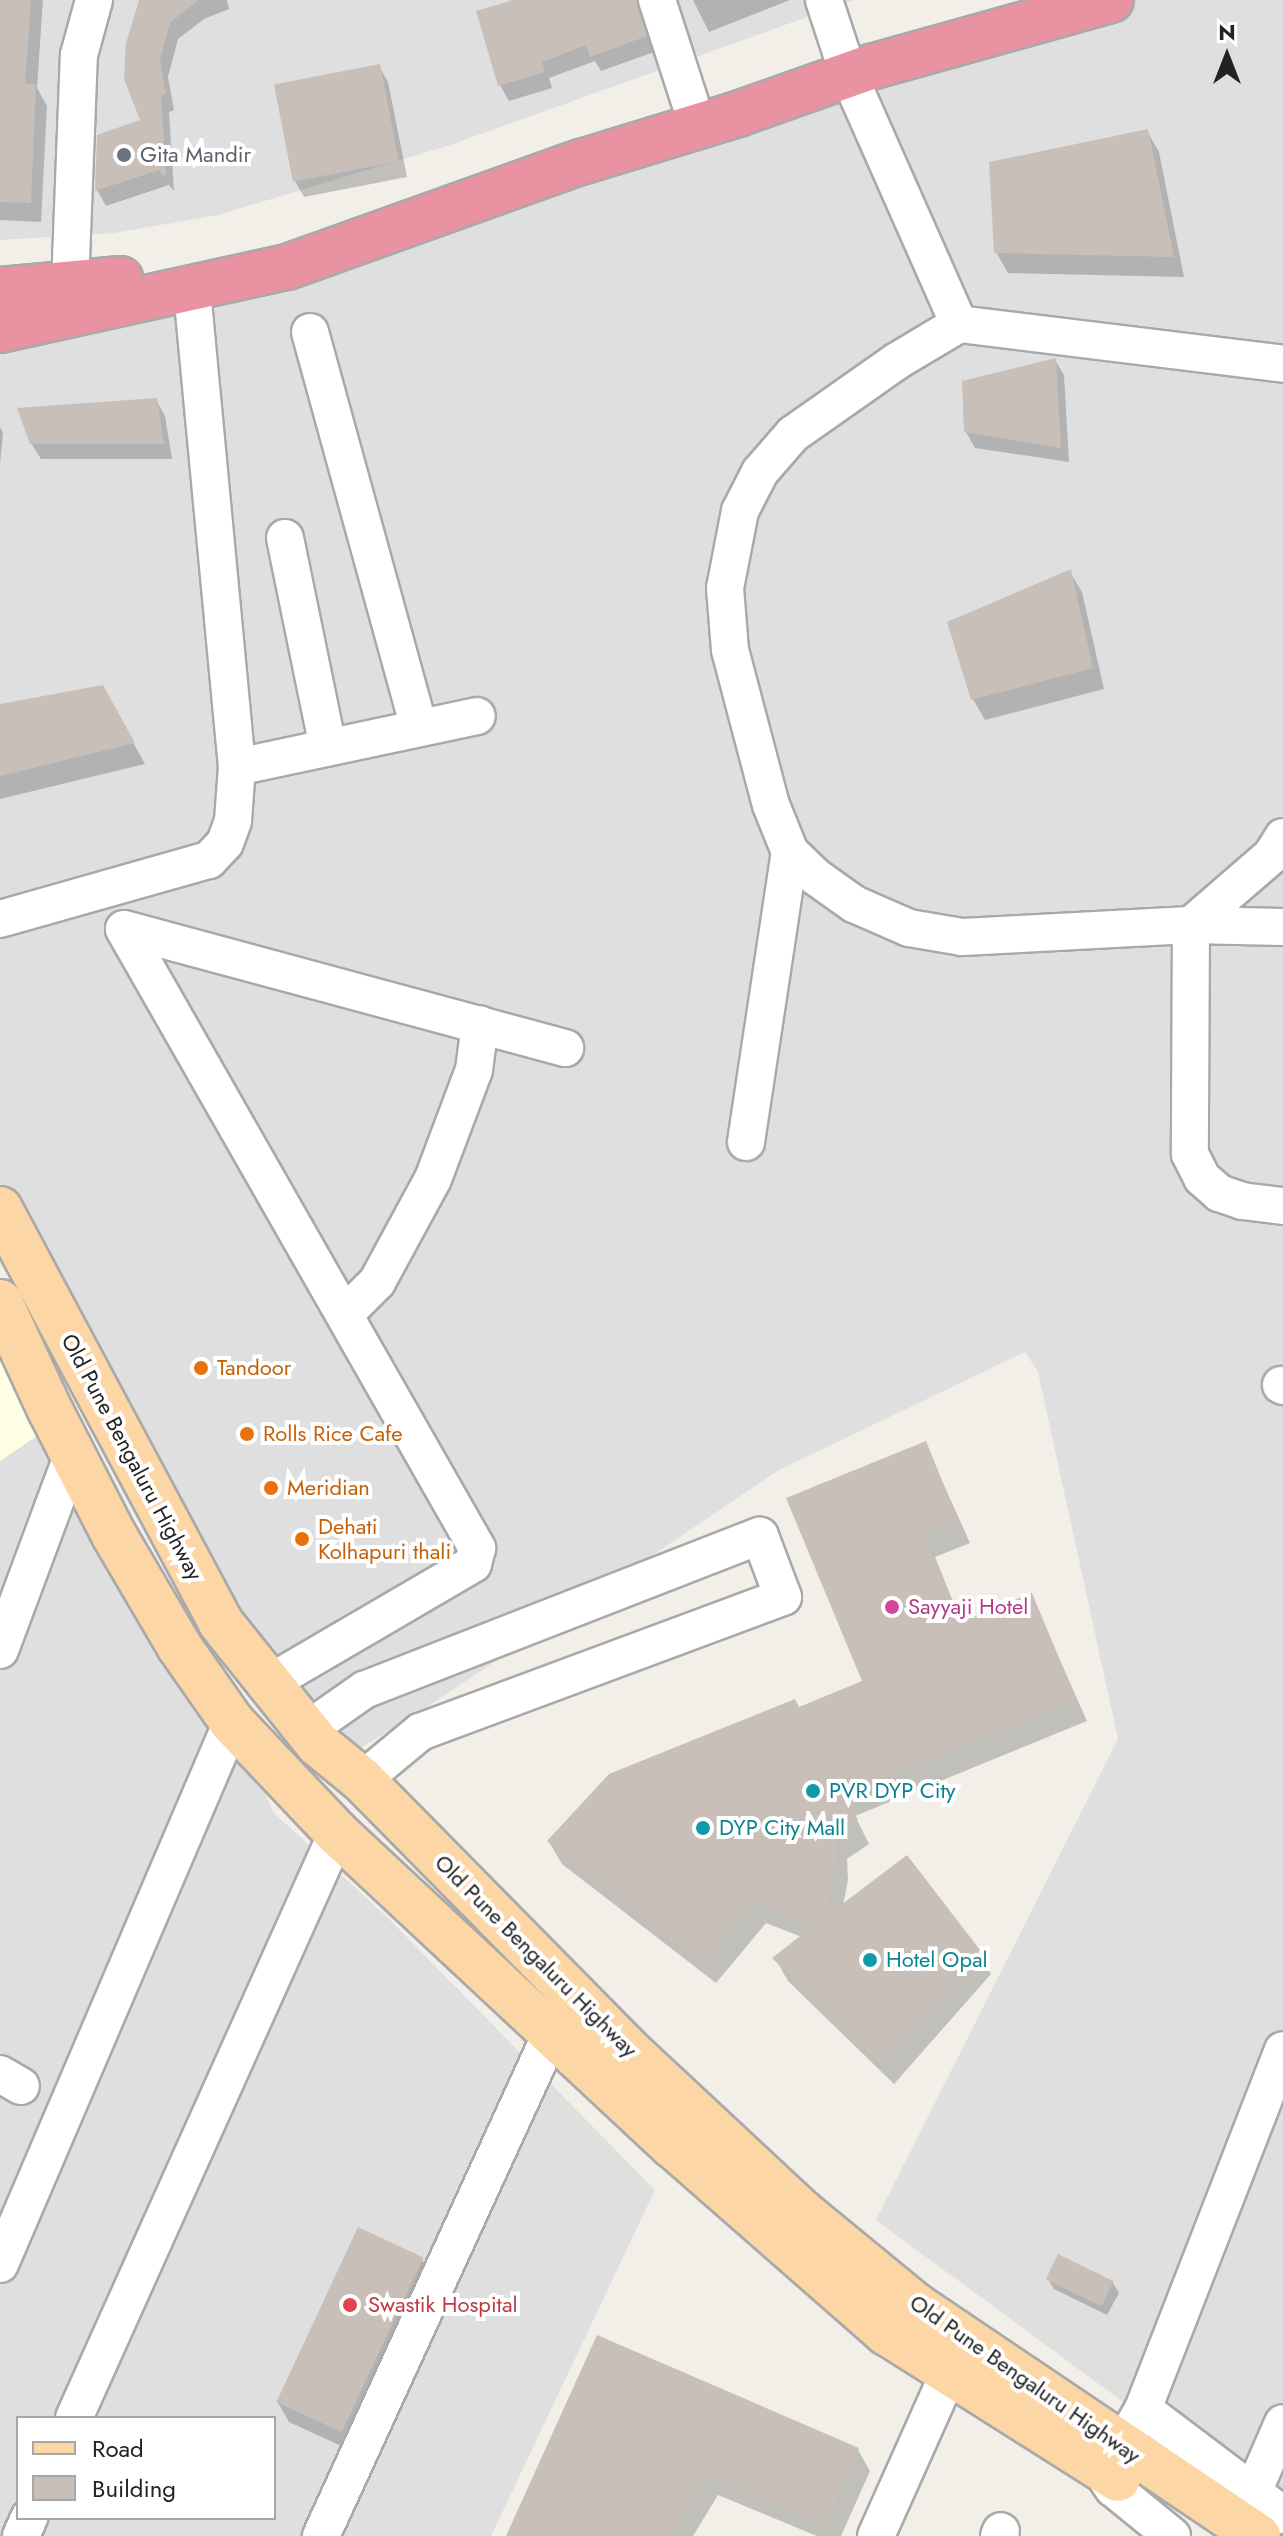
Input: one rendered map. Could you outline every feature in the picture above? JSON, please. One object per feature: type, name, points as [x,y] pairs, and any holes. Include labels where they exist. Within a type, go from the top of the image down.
[{"type":"highway","points":[[0,330],[287,267],[581,162],[1010,0]]},
{"type":"highway","points":[[0,290],[70,286],[213,261],[435,195],[690,102],[1111,0]]},
{"type":"main road","name":"Old Pune Bengaluru Highway","points":[[0,1209],[221,1623],[307,1730],[336,1762],[362,1780],[709,2128],[803,2213],[915,2305],[956,2355]]},
{"type":"main road","name":"Old Pune Bengaluru Highway","points":[[6,1329],[114,1535],[179,1646],[232,1722],[337,1833],[672,2145],[887,2333],[956,2355],[1121,2458],[1258,2536]]},
{"type":"main road","name":"Old Pune Bengaluru Highway","points":[[1121,2458],[1205,2536]]},
{"type":"street","points":[[70,286],[79,55],[94,0]]},
{"type":"street","points":[[657,0],[690,102]]},
{"type":"street","points":[[824,0],[845,62],[959,324]]},
{"type":"street","points":[[0,919],[209,860],[225,843],[233,821],[237,767],[192,290]]},
{"type":"street","points":[[746,1142],[790,852],[750,736],[730,650],[725,588],[740,511],[760,472],[793,434],[897,361],[959,324],[1278,374]]},
{"type":"street","points":[[310,332],[419,728]]},
{"type":"street","points":[[285,538],[328,747]]},
{"type":"street","points":[[237,767],[477,716]]},
{"type":"street","points":[[1283,837],[1271,856],[1191,925],[1190,1154],[1202,1178],[1219,1193],[1242,1201],[1283,1206]]},
{"type":"street","points":[[790,852],[854,904],[909,928],[962,937],[1191,925],[1283,927]]},
{"type":"street","points":[[269,1683],[473,1564],[477,1548],[346,1313],[124,929],[565,1048]]},
{"type":"street","points":[[346,1313],[377,1282],[433,1179],[474,1070],[480,1024]]},
{"type":"street","points":[[6,1329],[58,1320]]},
{"type":"street","points":[[0,1650],[73,1454]]},
{"type":"street","points":[[307,1730],[364,1690],[760,1536],[783,1597],[420,1732],[362,1780]]},
{"type":"street","points":[[0,2264],[232,1722]]},
{"type":"street","points":[[75,2416],[337,1833]]},
{"type":"street","points":[[321,2536],[552,2032]]},
{"type":"street","points":[[1172,2536],[1113,2488],[1121,2458],[1283,2050]]},
{"type":"street","points":[[876,2536],[956,2355]]},
{"type":"street","points":[[1143,2409],[1283,2515]]},
{"type":"street","points":[[1253,2492],[1283,2423]]},
{"type":"shaded area","points":[[0,0],[855,0],[450,145],[218,215],[114,233],[0,240]]},
{"type":"shaded area","points":[[1121,0],[1283,0],[1283,2514],[1191,2452],[876,2220],[1118,1739],[1038,1372],[1025,1352],[779,1470],[414,1716],[336,1762],[307,1730],[0,1200],[0,330]]},
{"type":"shaded area","points":[[0,1314],[232,1722],[274,1813],[388,1918],[655,2190],[491,2536],[0,2536]]},
{"type":"shaded area","points":[[0,1360],[47,1429],[0,1461]]},
{"type":"building","points":[[0,0],[31,0],[25,84],[36,84],[31,203],[0,202]]},
{"type":"building","points":[[139,0],[199,0],[170,23],[160,60],[166,94],[161,96],[166,175],[162,176],[159,170],[95,191],[97,135],[140,120],[124,79],[126,43]]},
{"type":"building","points":[[513,0],[637,0],[647,36],[590,57],[586,45],[542,62],[545,72],[498,86],[476,11]]},
{"type":"building","points":[[380,64],[399,161],[293,182],[274,85]]},
{"type":"building","points":[[1148,129],[1174,257],[994,253],[989,162]]},
{"type":"building","points":[[1056,358],[1061,448],[964,432],[962,381]]},
{"type":"building","points":[[157,398],[164,444],[30,444],[17,408]]},
{"type":"building","points":[[1071,569],[1093,668],[971,700],[947,622]]},
{"type":"building","points":[[103,685],[135,743],[0,776],[0,704]]},
{"type":"building","points":[[926,1441],[958,1520],[923,1534],[960,1622],[1032,1593],[1076,1699],[844,1793],[858,1820],[835,1836],[836,1856],[825,1917],[907,1855],[980,1950],[880,2063],[772,1958],[813,1926],[753,1901],[702,1962],[547,1841],[609,1774],[795,1699],[799,1707],[862,1681],[786,1498]]},
{"type":"building","points":[[358,2227],[423,2257],[342,2432],[276,2402]]},
{"type":"building","points":[[1058,2254],[1114,2281],[1101,2306],[1046,2279]]},
{"type":"building","points":[[597,2335],[859,2448],[825,2525],[706,2475],[669,2536],[506,2536]]},
{"type":"place","name":"Gita Mandir","points":[[124,155]]},
{"type":"place","name":"Tandoor","points":[[201,1368]]},
{"type":"place","name":"Rolls Rice Cafe","points":[[247,1434]]},
{"type":"place","name":"Meridian","points":[[271,1488]]},
{"type":"place","name":"Dehati Kolhapuri thali","points":[[302,1539]]},
{"type":"place","name":"Sayyaji Hotel","points":[[892,1607]]},
{"type":"place","name":"PVR DYP City","points":[[813,1791]]},
{"type":"place","name":"DYP City Mall","points":[[703,1828]]},
{"type":"place","name":"Hotel Opal","points":[[870,1960]]},
{"type":"place","name":"Swastik Hospital","points":[[350,2305]]}]
